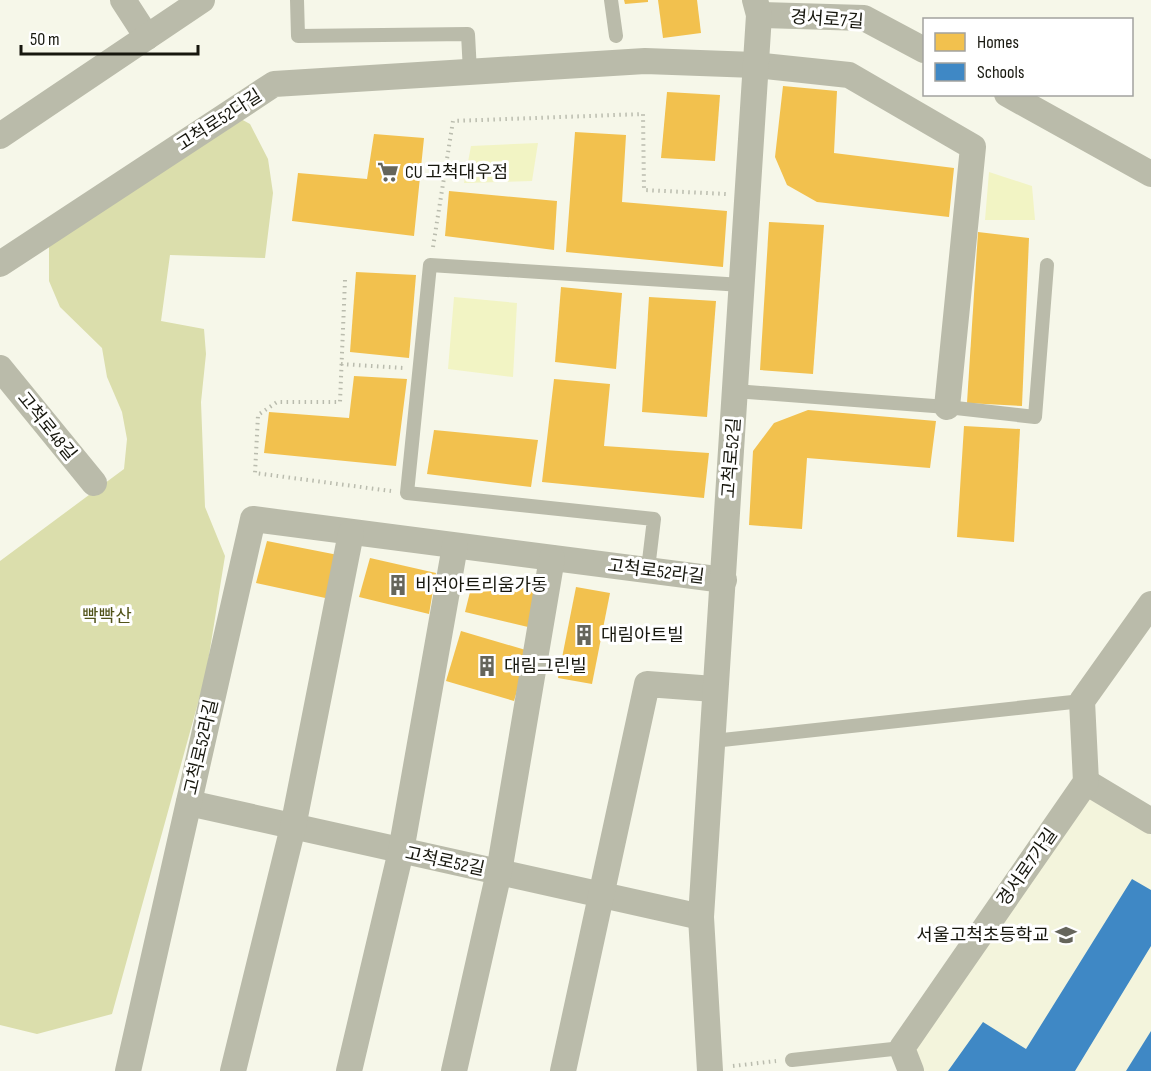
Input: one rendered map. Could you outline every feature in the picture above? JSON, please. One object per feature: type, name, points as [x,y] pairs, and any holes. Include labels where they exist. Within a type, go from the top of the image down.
[{"type":"street","points":[[123,0],[147,37]]},
{"type":"street","points":[[0,135],[202,0]]},
{"type":"street","name":"경서로7길","points":[[757,8],[864,18],[923,49]]},
{"type":"street","name":"고척로52길","points":[[710,1069],[701,917],[713,741],[714,689],[724,580],[757,8]]},
{"type":"street","name":"고척로52다길","points":[[0,264],[274,84],[645,61],[755,66],[849,75],[973,147],[947,407]]},
{"type":"street","points":[[1011,96],[1151,174]]},
{"type":"street","name":"고척로48길","points":[[0,368],[93,483]]},
{"type":"street","name":"고척로52라길","points":[[128,1071],[253,519],[724,580]]},
{"type":"street","points":[[233,1071],[293,827],[351,533]]},
{"type":"street","points":[[349,1071],[401,851],[455,546]]},
{"type":"street","points":[[454,1071],[499,872],[552,558]]},
{"type":"street","points":[[1151,604],[1082,701],[1086,782],[1151,821]]},
{"type":"street","points":[[563,1071],[647,684],[714,689]]},
{"type":"street","name":"경서로7가길","points":[[906,1060],[1086,782]]},
{"type":"street","name":"고척로52길","points":[[189,803],[701,917]]},
{"type":"lane","points":[[297,0],[298,36],[468,34],[470,72]]},
{"type":"lane","points":[[611,0],[616,36]]},
{"type":"lane","points":[[648,569],[654,519],[407,493],[430,265],[742,285]]},
{"type":"lane","points":[[735,391],[947,407],[1035,417],[1047,265]]},
{"type":"lane","points":[[713,741],[1082,701]]},
{"type":"lane","points":[[792,1060],[906,1060]]},
{"type":"path","points":[[430,265],[453,121],[643,114],[644,190],[747,195]]},
{"type":"path","points":[[345,280],[340,402],[277,402],[258,415],[255,473],[407,493]]},
{"type":"path","points":[[341,364],[420,369]]},
{"type":"path","points":[[710,1069],[792,1060]]},
{"type":"shaded area","name":"서울고척초등학교","points":[[1086,782],[1151,821],[1151,1071],[911,1071],[902,1048]]},
{"type":"green space","name":"빡빡산","points":[[230,113],[250,124],[268,159],[273,193],[265,258],[170,255],[161,321],[204,329],[206,354],[201,402],[205,507],[225,556],[206,674],[112,1014],[37,1034],[0,1025],[0,561],[124,469],[127,439],[122,412],[107,377],[102,348],[60,307],[49,281],[49,232]]},
{"type":"green space","points":[[538,143],[532,181],[464,183],[471,146]]},
{"type":"green space","points":[[989,172],[1032,186],[1035,220],[985,220]]},
{"type":"green space","points":[[454,297],[517,303],[513,377],[448,369]]},
{"type":"building: Homes","points":[[624,0],[648,0],[648,2],[625,4]]},
{"type":"building: Homes","points":[[658,0],[697,0],[701,33],[663,38]]},
{"type":"building: Homes","points":[[783,86],[837,91],[834,153],[954,168],[949,217],[817,202],[787,185],[775,157]]},
{"type":"building: Homes","points":[[667,92],[720,95],[715,161],[661,158]]},
{"type":"building: Homes","points":[[575,132],[626,135],[622,202],[727,211],[723,267],[566,252]]},
{"type":"building: Homes","points":[[374,134],[424,138],[414,236],[292,221],[298,173],[367,179]]},
{"type":"building: Homes","points":[[449,191],[557,201],[554,250],[445,236]]},
{"type":"building: Homes","points":[[769,222],[824,225],[813,374],[760,370]]},
{"type":"building: Homes","points":[[978,232],[1029,238],[1022,406],[967,403]]},
{"type":"building: Homes","points":[[356,272],[416,275],[409,358],[350,352]]},
{"type":"building: Homes","points":[[561,287],[622,293],[616,369],[555,362]]},
{"type":"building: Homes","points":[[649,297],[716,301],[707,417],[642,412]]},
{"type":"building: Homes","points":[[354,376],[407,379],[396,466],[264,453],[269,412],[349,418]]},
{"type":"building: Homes","points":[[554,379],[610,384],[604,446],[709,453],[704,498],[542,482]]},
{"type":"building: Homes","points":[[808,410],[936,421],[930,468],[807,458],[802,529],[749,525],[753,451],[774,423]]},
{"type":"building: Homes","points":[[964,426],[1020,429],[1014,542],[957,537]]},
{"type":"building: Homes","points":[[434,430],[538,440],[531,487],[427,474]]},
{"type":"building: Homes","points":[[267,541],[343,556],[330,599],[256,583]]},
{"type":"building: Homes","name":"비전아트리움가동","points":[[370,558],[436,573],[429,614],[359,597]]},
{"type":"building: Homes","points":[[474,576],[537,591],[528,627],[465,612]]},
{"type":"building: Homes","name":"대림아트빌","points":[[576,587],[610,593],[592,684],[558,678]]},
{"type":"building: Homes","name":"대림그린빌","points":[[461,631],[529,651],[514,701],[446,681]]},
{"type":"building: Schools","points":[[1132,879],[1151,890],[1151,946],[1075,1071],[948,1071],[983,1022],[1026,1049]]},
{"type":"building: Schools","points":[[1151,1031],[1151,1071],[1126,1071]]},
{"type":"place","name":"CU 고척대우점","points":[[388,172]]},
{"type":"place","name":"비전아트리움가동","points":[[398,585]]},
{"type":"place","name":"대림아트빌","points":[[584,635]]},
{"type":"place","name":"대림그린빌","points":[[487,666]]},
{"type":"place","name":"서울고척초등학교","points":[[1066,935]]}]
